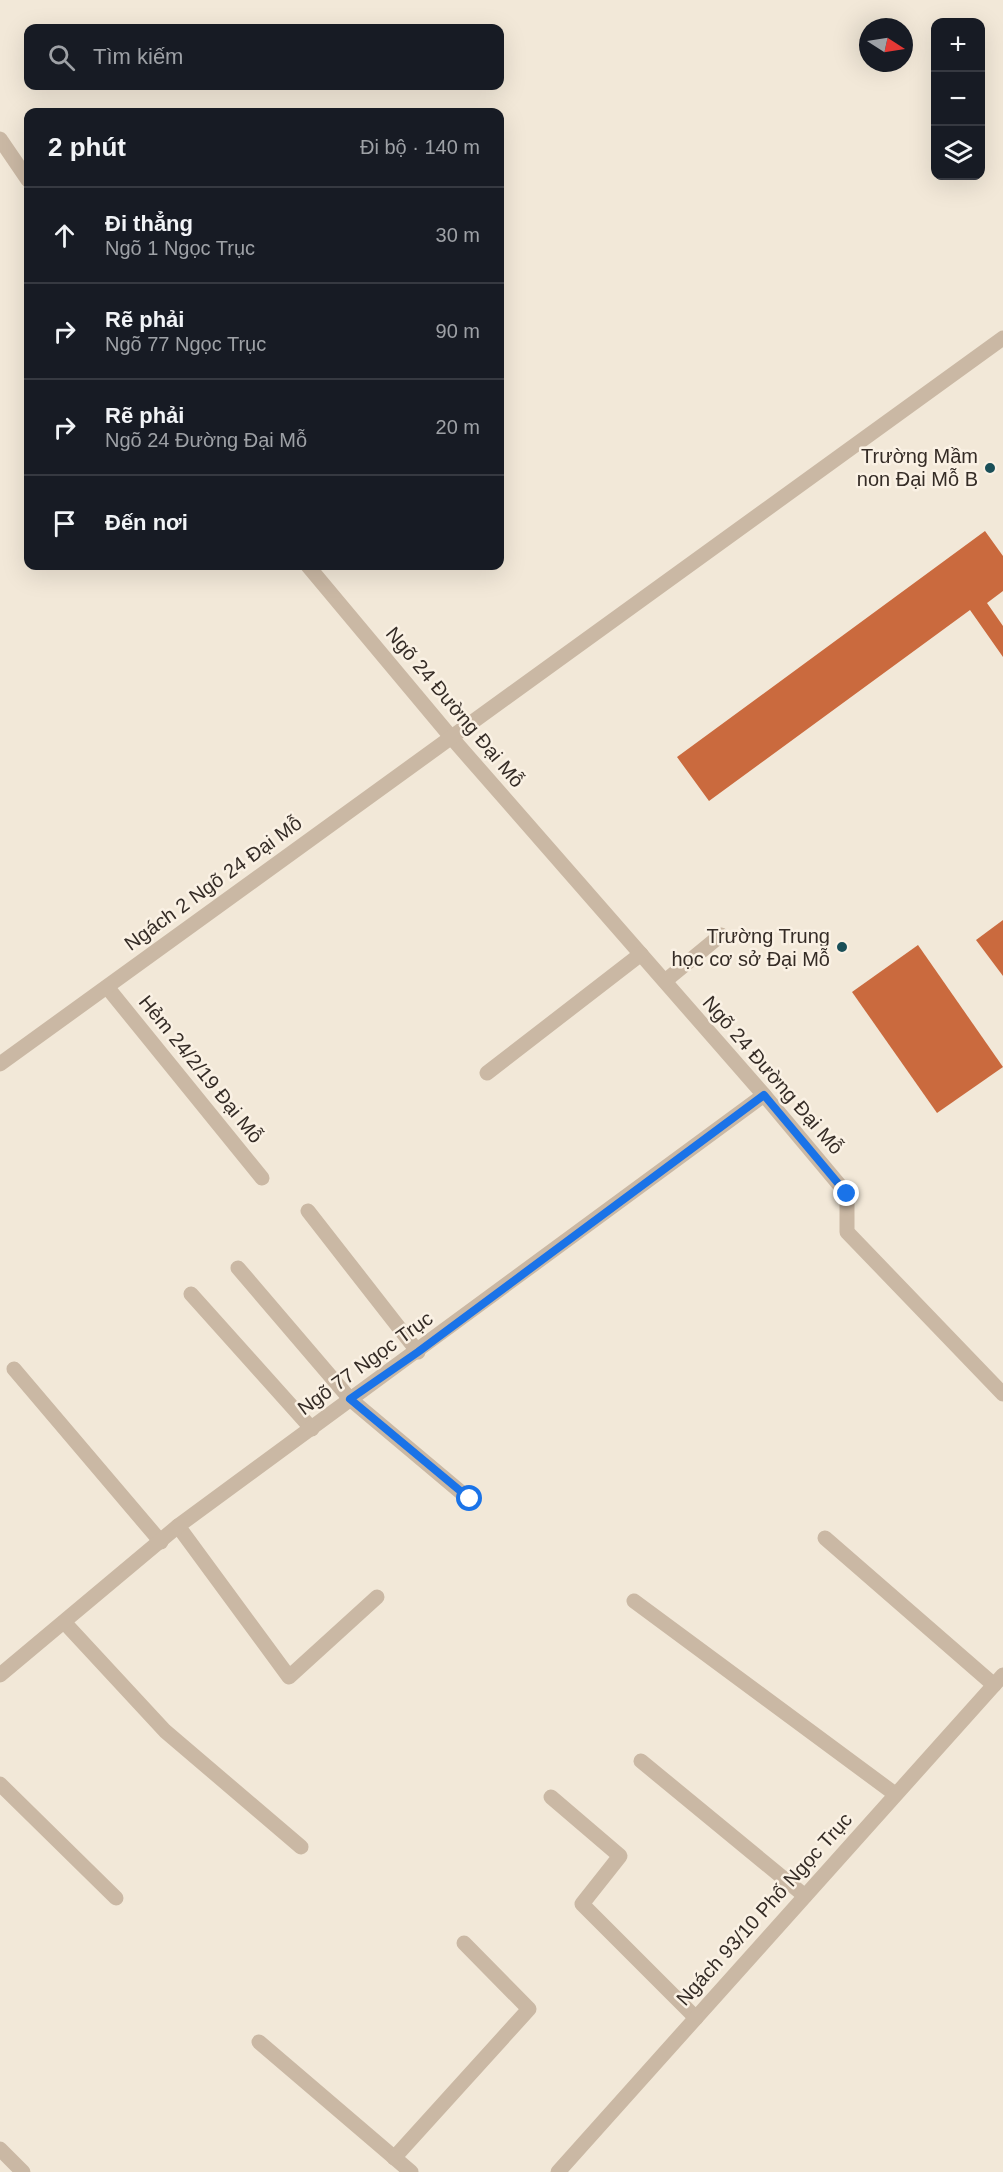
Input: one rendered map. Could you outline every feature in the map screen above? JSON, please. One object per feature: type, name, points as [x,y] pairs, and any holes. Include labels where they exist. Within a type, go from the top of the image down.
[{"type":"street","points":[[0,139],[24,174]]},
{"type":"street","name":"Ngách 2 Ngõ 24 Đại Mỗ","points":[[0,1064],[1003,338]]},
{"type":"street","name":"Ngõ 24 Đường Đại Mỗ","points":[[311,570],[451,737],[764,1095],[847,1194],[847,1232],[1003,1394]]},
{"type":"street","points":[[665,981],[720,935]]},
{"type":"street","points":[[487,1073],[641,954]]},
{"type":"street","name":"Hẻm 24/2/19 Đại Mỗ","points":[[107,987],[262,1178]]},
{"type":"street","name":"Ngõ 77 Ngọc Trục","points":[[0,1675],[178,1526],[350,1399],[418,1352],[764,1095]]},
{"type":"street","points":[[308,1210],[418,1352]]},
{"type":"street","points":[[238,1268],[350,1399],[470,1499]]},
{"type":"street","points":[[191,1294],[312,1429]]},
{"type":"street","points":[[14,1370],[161,1542]]},
{"type":"street","points":[[178,1526],[289,1677],[377,1598]]},
{"type":"street","points":[[825,1538],[998,1680]]},
{"type":"street","points":[[634,1601],[895,1794]]},
{"type":"street","points":[[64,1622],[165,1731],[301,1847]]},
{"type":"street","name":"Ngách 93/10 Phố Ngọc Trục","points":[[558,2172],[998,1680]]},
{"type":"street","points":[[641,1761],[805,1896]]},
{"type":"street","points":[[0,1784],[116,1898]]},
{"type":"street","points":[[551,1797],[620,1856],[582,1904],[696,2018]]},
{"type":"street","points":[[394,2158],[529,2009],[464,1943]]},
{"type":"street","points":[[259,2042],[411,2172]]},
{"type":"street","points":[[0,2149],[23,2172]]},
{"type":"building","points":[[985,531],[1003,556],[1003,591],[987,603],[1003,626],[1003,657],[970,610],[709,801],[677,757]]},
{"type":"building","points":[[1003,920],[1003,976],[976,940]]},
{"type":"building","points":[[918,945],[1003,1067],[937,1113],[852,992]]},
{"type":"place","name":"Trường Mầm non Đại Mỗ B","points":[[990,468]]},
{"type":"place","name":"Trường Trung học cơ sở Đại Mỗ","points":[[842,947]]},
{"type":"route","points":[[470,1499],[350,1399],[418,1352],[575,1233],[764,1095],[847,1194]]}]
